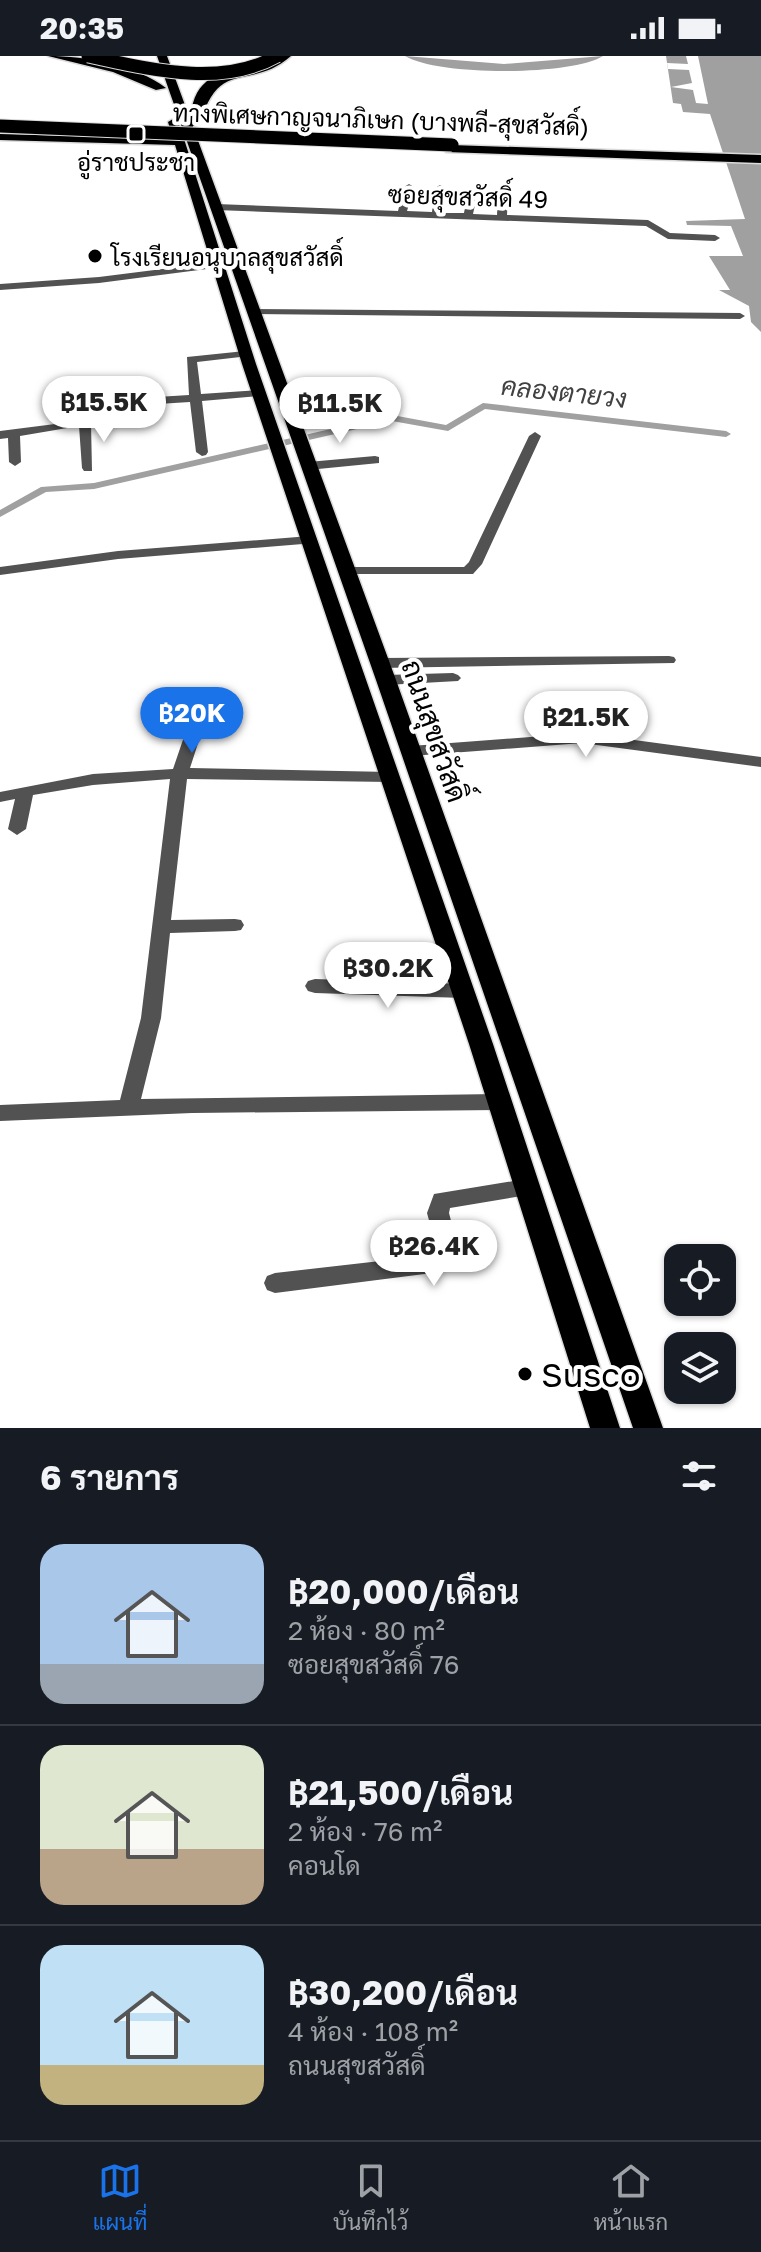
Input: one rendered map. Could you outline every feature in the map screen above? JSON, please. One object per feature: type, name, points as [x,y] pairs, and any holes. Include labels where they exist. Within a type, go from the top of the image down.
[{"type":"highway","points":[[54,56],[116,69],[160,88]]},
{"type":"highway","points":[[88,56],[160,69],[203,72],[254,67],[277,56]]},
{"type":"highway","points":[[186,133],[190,104],[198,86],[246,56]]},
{"type":"highway","points":[[186,133],[204,91],[215,82],[232,73],[270,65],[285,56]]},
{"type":"highway","name":"ทางพิเศษกาญจนาภิเษก (บางพลี-สุขสวัสดิ์)","points":[[0,129],[761,156]]},
{"type":"main road","name":"ถนนสุขสวัสดิ์","points":[[147,56],[160,88],[186,133],[216,207],[280,391],[310,540],[463,991],[605,1428]]},
{"type":"main road","name":"ถนนสุขสวัสดิ์","points":[[162,56],[186,133],[218,265],[258,393],[291,445],[346,571],[648,1428]]},
{"type":"main road","points":[[0,129],[186,133]]},
{"type":"main road","points":[[258,393],[280,391]]},
{"type":"street","points":[[402,214],[409,187]]},
{"type":"street","points":[[436,215],[440,188]]},
{"type":"street","points":[[502,217],[503,195]]},
{"type":"street","points":[[468,216],[472,196]]},
{"type":"street","name":"ซอยสุขสวัสดิ์ 49","points":[[216,207],[648,223],[668,236],[715,238]]},
{"type":"street","points":[[0,289],[218,265]]},
{"type":"street","points":[[252,312],[740,316]]},
{"type":"street","points":[[202,452],[191,359],[245,354]]},
{"type":"street","points":[[15,462],[7,434],[85,422],[148,403],[258,393]]},
{"type":"street","points":[[85,422],[88,468]]},
{"type":"street","points":[[346,571],[468,571],[475,564],[535,436]]},
{"type":"street","points":[[291,445],[375,460]]},
{"type":"street","points":[[0,571],[118,555],[310,540]]},
{"type":"street","points":[[383,671],[669,660]]},
{"type":"street","points":[[383,671],[453,678]]},
{"type":"street","points":[[128,1108],[148,1031],[179,776],[195,728]]},
{"type":"street","points":[[411,751],[582,738],[761,762]]},
{"type":"street","points":[[0,797],[86,781],[179,776],[264,773],[390,777]]},
{"type":"street","points":[[17,829],[25,791]]},
{"type":"street","points":[[161,927],[235,925]]},
{"type":"street","points":[[315,986],[463,991]]},
{"type":"street","points":[[0,1113],[498,1102]]},
{"type":"street","points":[[275,1283],[440,1264],[448,1251],[438,1213],[442,1200],[526,1188]]},
{"type":"shaded area","points":[[666,56],[761,56],[761,332],[751,322],[749,306],[719,290],[730,290],[709,256],[743,256],[731,226],[687,225],[686,221],[745,219],[710,114],[683,112],[681,104],[673,103]]},
{"type":"pier","points":[[686,56],[698,56],[708,104],[696,103],[693,90],[671,87],[692,83],[689,70],[668,69],[667,63],[688,64]]},
{"type":"waterway","points":[[410,56],[456,65],[504,68],[598,56]]},
{"type":"waterway","name":"คลองตายวง","points":[[0,514],[44,489],[94,486],[392,418],[448,428],[483,406],[726,434]]},
{"type":"place","name":"อู่ราชประชา","points":[[136,134]]},
{"type":"place","name":"โรงเรียนอนุบาลสุขสวัสดิ์","points":[[95,256]]},
{"type":"place","name":"Susco","points":[[525,1374]]}]
